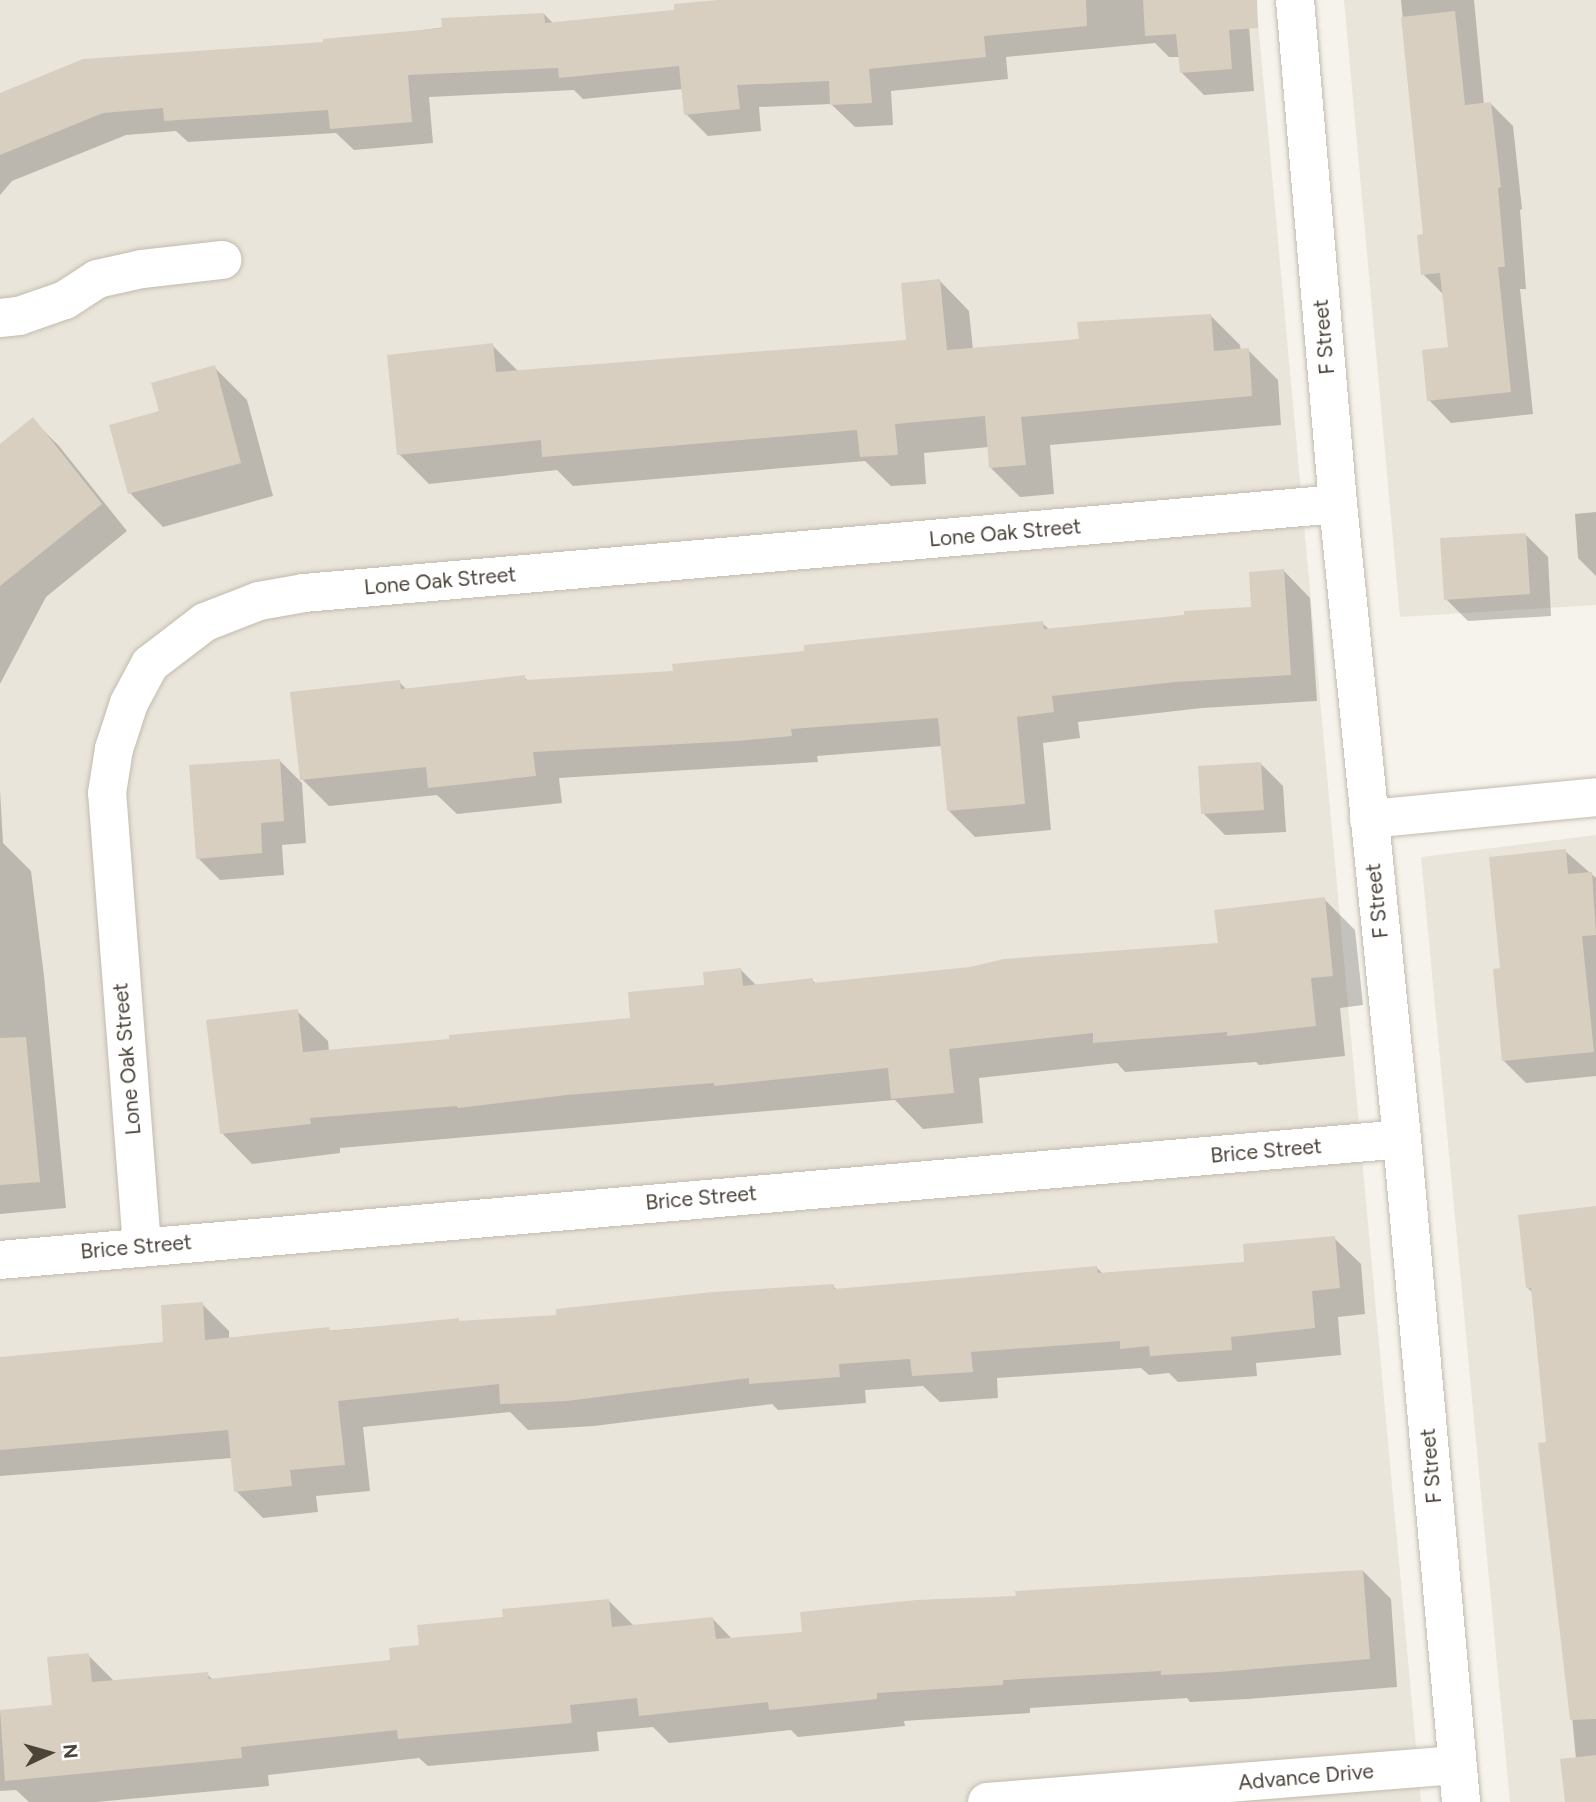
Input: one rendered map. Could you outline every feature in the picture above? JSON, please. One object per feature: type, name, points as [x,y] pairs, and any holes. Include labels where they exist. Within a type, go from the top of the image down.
[{"type":"street","name":"F Street","points":[[1296,0],[1338,504],[1402,1139],[1461,1802]]},
{"type":"street","points":[[0,318],[19,316],[65,300],[97,279],[142,269],[222,260]]},
{"type":"street","name":"Lone Oak Street","points":[[142,1246],[107,793],[114,749],[129,703],[150,664],[205,622],[259,601],[304,593],[1338,504]]},
{"type":"street","points":[[1369,819],[1596,797]]},
{"type":"street","name":"Brice Street","points":[[0,1260],[1402,1139]]},
{"type":"street","name":"Advance Drive","points":[[987,1802],[1457,1765]]},
{"type":"shaded area","points":[[0,0],[1256,0],[1421,1802],[0,1802]]},
{"type":"shaded area","points":[[1344,0],[1596,0],[1596,605],[1400,617]]},
{"type":"shaded area","points":[[1596,835],[1596,1802],[1510,1802],[1421,857]]},
{"type":"building","points":[[718,0],[1086,0],[1087,26],[984,36],[986,57],[869,69],[872,103],[830,105],[829,81],[737,85],[740,109],[684,115],[679,66],[559,78],[558,68],[408,75],[412,122],[330,129],[328,110],[164,121],[163,108],[103,113],[0,155],[0,93],[83,59],[323,42],[323,39],[442,28],[441,18],[544,13],[545,23],[674,10],[674,4]]},
{"type":"building","points":[[1143,0],[1257,0],[1258,28],[1229,30],[1232,69],[1180,73],[1176,34],[1145,36]]},
{"type":"building","points":[[1455,11],[1465,105],[1491,102],[1501,187],[1498,188],[1505,267],[1498,267],[1511,392],[1427,401],[1422,350],[1448,347],[1440,273],[1421,275],[1417,235],[1423,234],[1401,17]]},
{"type":"building","points":[[940,279],[947,350],[1079,339],[1077,322],[1211,314],[1214,351],[1249,348],[1252,396],[1021,417],[1026,465],[989,468],[985,416],[895,424],[898,455],[860,457],[857,430],[542,457],[541,440],[397,455],[387,355],[493,343],[496,372],[906,340],[901,283]]},
{"type":"building","points":[[215,365],[241,463],[128,494],[109,425],[159,411],[151,383]]},
{"type":"building","points":[[33,417],[102,504],[0,586],[0,444]]},
{"type":"building","points":[[1526,533],[1530,594],[1444,600],[1440,538]]},
{"type":"building","points":[[1284,569],[1291,675],[1175,682],[1052,696],[1054,712],[1017,717],[1025,804],[947,811],[938,718],[791,729],[792,736],[737,741],[533,752],[536,776],[428,788],[426,767],[300,780],[290,692],[400,680],[401,689],[525,675],[525,680],[673,671],[672,664],[804,651],[804,645],[1043,621],[1044,629],[1184,615],[1184,611],[1251,607],[1249,572]]},
{"type":"building","points":[[280,759],[284,821],[261,823],[262,853],[196,859],[189,765]]},
{"type":"building","points":[[1261,762],[1264,810],[1201,814],[1198,766]]},
{"type":"building","points":[[1566,849],[1568,874],[1592,872],[1596,935],[1582,936],[1594,1052],[1502,1061],[1493,969],[1500,968],[1489,857]]},
{"type":"building","points":[[1325,897],[1333,976],[1311,978],[1316,1026],[1227,1036],[1227,1032],[1093,1043],[1093,1033],[949,1049],[954,1093],[891,1099],[888,1068],[714,1086],[714,1083],[567,1095],[458,1108],[310,1118],[311,1124],[220,1134],[206,1020],[298,1009],[303,1052],[449,1039],[449,1035],[630,1018],[628,992],[704,985],[703,972],[741,968],[743,986],[813,978],[813,983],[970,967],[1004,959],[1218,943],[1214,910]]},
{"type":"building","points":[[26,1037],[40,1182],[0,1185],[0,1038]]},
{"type":"building","points":[[1596,1206],[1596,1719],[1570,1720],[1538,1443],[1546,1442],[1531,1288],[1526,1288],[1518,1215]]},
{"type":"building","points":[[1335,1236],[1340,1288],[1312,1291],[1315,1328],[1231,1337],[1232,1350],[1150,1356],[1149,1346],[1120,1349],[1120,1341],[971,1352],[973,1372],[912,1376],[910,1359],[839,1364],[840,1377],[749,1384],[749,1378],[567,1401],[500,1404],[499,1384],[338,1401],[345,1465],[290,1470],[292,1486],[234,1492],[228,1430],[0,1450],[0,1357],[163,1342],[161,1305],[203,1302],[205,1340],[329,1327],[330,1331],[459,1318],[459,1321],[556,1315],[556,1309],[713,1292],[834,1284],[834,1289],[1097,1266],[1098,1273],[1244,1262],[1243,1244]]},
{"type":"building","points":[[1363,1570],[1370,1659],[1219,1672],[1161,1675],[1161,1671],[1003,1680],[1003,1685],[877,1693],[877,1699],[769,1710],[768,1702],[639,1716],[637,1698],[570,1705],[572,1723],[398,1739],[397,1730],[241,1747],[242,1758],[5,1781],[0,1710],[52,1705],[47,1657],[89,1653],[92,1682],[208,1672],[209,1679],[390,1660],[389,1648],[419,1645],[417,1625],[503,1617],[502,1609],[609,1599],[612,1627],[713,1617],[716,1639],[802,1632],[800,1612],[916,1600],[1016,1596],[1015,1591]]},
{"type":"building","points":[[1596,1755],[1596,1802],[1565,1802],[1560,1759]]}]
